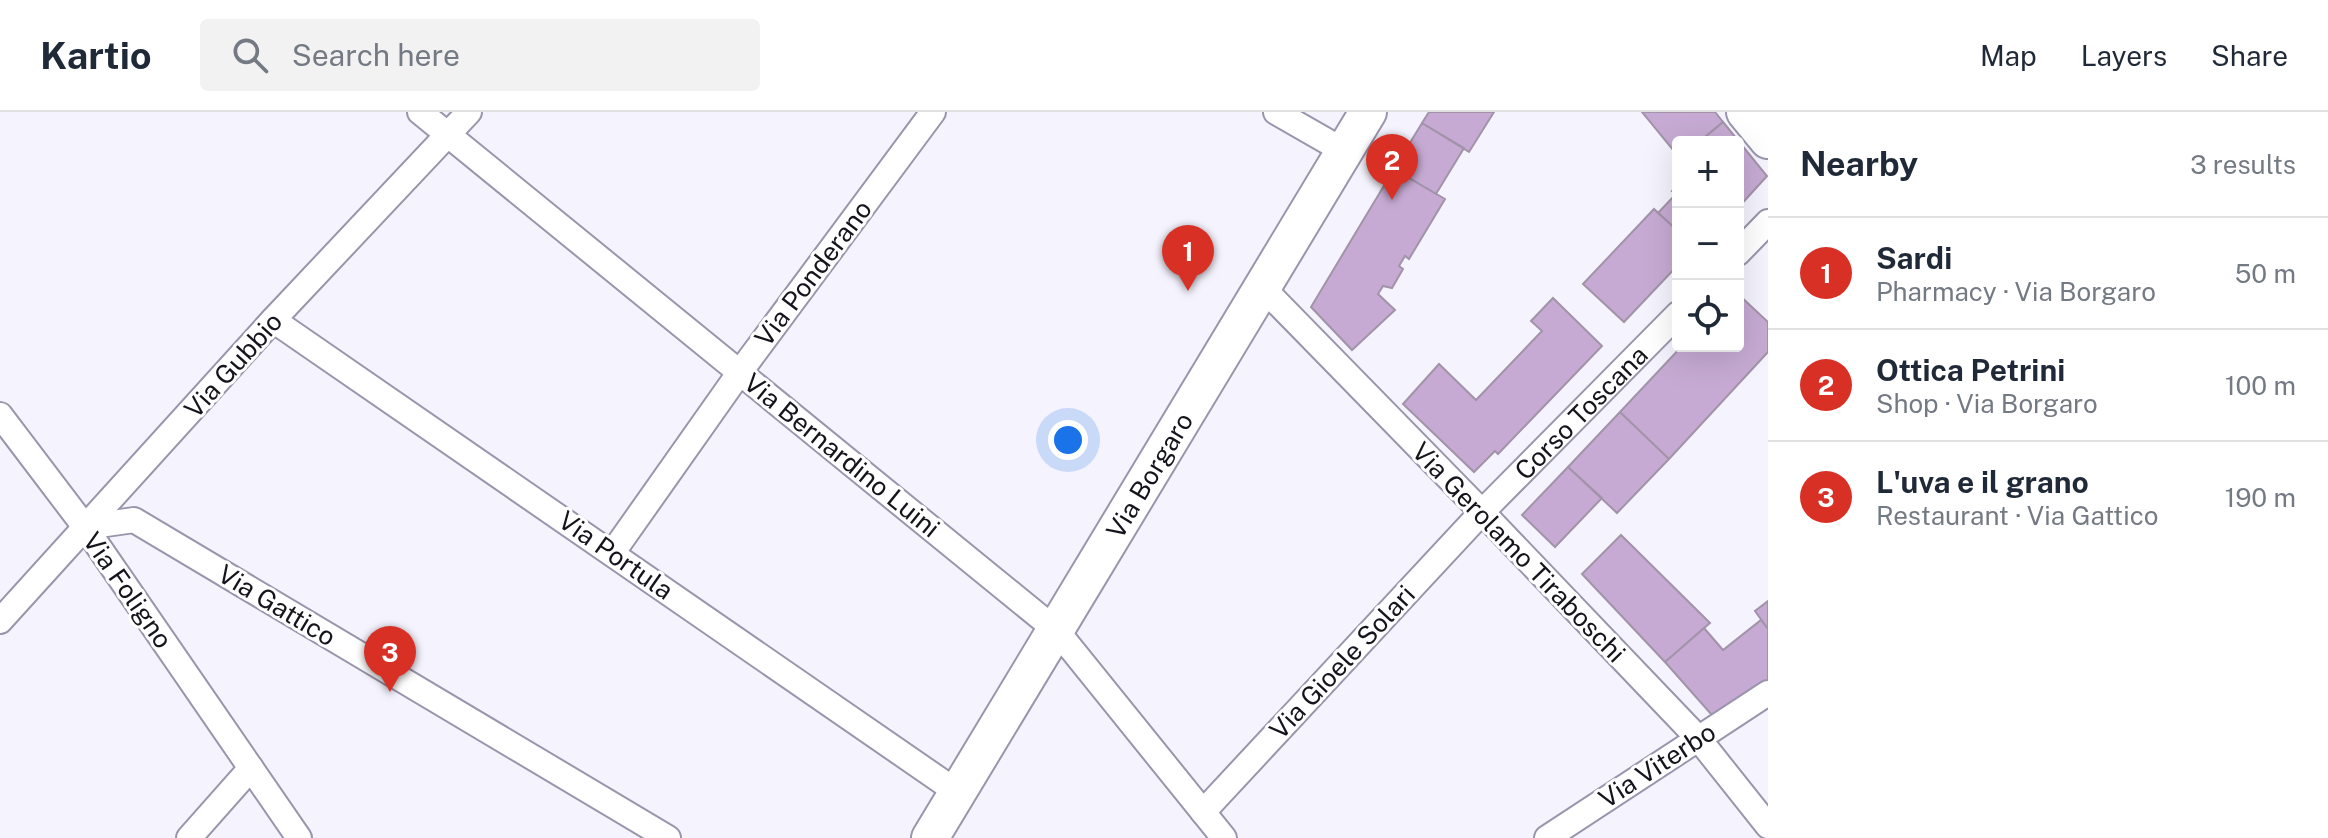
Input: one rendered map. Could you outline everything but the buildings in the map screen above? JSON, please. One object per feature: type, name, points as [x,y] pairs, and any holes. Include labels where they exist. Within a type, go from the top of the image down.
[{"type":"street","name":"Via Bernardino Luini","points":[[420,112],[1057,631],[1224,838]]},
{"type":"street","name":"Via Gubbio","points":[[0,621],[273,320],[469,112]]},
{"type":"street","name":"Via Ponderano","points":[[613,552],[740,372],[933,112]]},
{"type":"street","points":[[1276,112],[1344,151]]},
{"type":"street","name":"Via Borgaro","points":[[930,838],[1368,112]]},
{"type":"street","points":[[1745,112],[1768,140]]},
{"type":"street","points":[[1744,247],[1768,222]]},
{"type":"street","name":"Via Gerolamo Tiraboschi","points":[[1261,286],[1698,738],[1768,826]]},
{"type":"street","name":"Via Portula","points":[[273,320],[957,792]]},
{"type":"street","name":"Corso Toscana","points":[[1482,512],[1672,320]]},
{"type":"street","name":"Via Foligno","points":[[0,415],[85,527],[299,838]]},
{"type":"street","name":"Via Gioele Solari","points":[[1203,812],[1482,512]]},
{"type":"street","name":"Via Gattico","points":[[85,527],[134,520],[668,838]]},
{"type":"street","name":"Via Viterbo","points":[[1547,838],[1768,693]]},
{"type":"street","points":[[189,838],[251,768]]},
{"type":"place","name":"Ottica Petrini","points":[[1392,200]]},
{"type":"place","name":"Sardi","points":[[1188,291]]},
{"type":"place","name":"L'uva e il grano","points":[[390,692]]}]
